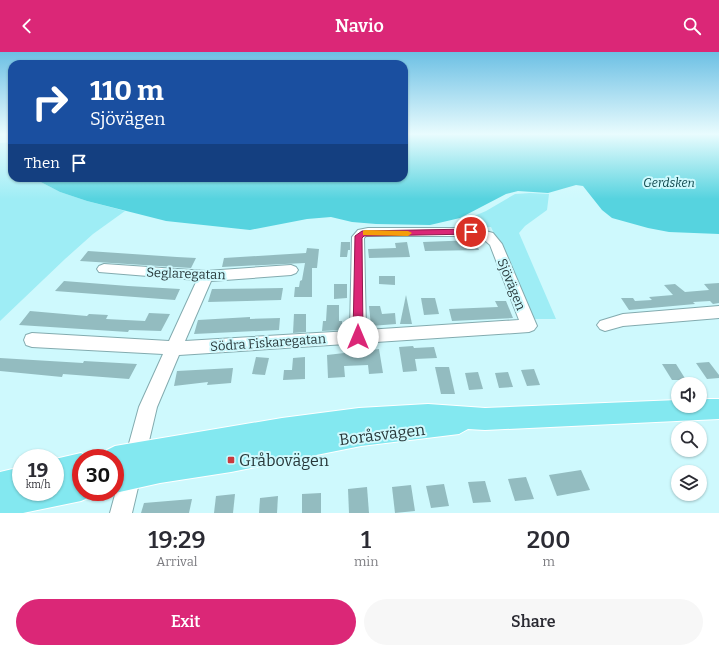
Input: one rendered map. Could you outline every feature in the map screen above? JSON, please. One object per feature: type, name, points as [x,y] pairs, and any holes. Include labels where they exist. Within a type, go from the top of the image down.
[{"type":"main road","name":"Boråsvägen","points":[[124,456],[282,429],[359,419],[428,415],[485,419],[719,409]]},
{"type":"main road","name":"Boråsvägen","points":[[124,479],[361,435],[435,428],[485,419]]},
{"type":"main road","points":[[0,484],[12,481]]},
{"type":"main road","points":[[0,505],[72,490]]},
{"type":"street","name":"Sjövägen","points":[[358,337],[358,237],[362,233],[368,232],[476,232],[489,237],[496,244],[529,326]]},
{"type":"street","name":"Seglaregatan","points":[[104,269],[206,276],[291,270]]},
{"type":"street","points":[[124,477],[137,454],[148,407],[206,276]]},
{"type":"street","points":[[604,325],[623,320],[719,312]]},
{"type":"street","name":"Södra Fiskaregatan","points":[[32,340],[175,348],[529,326]]},
{"type":"street","points":[[122,501],[122,513]]},
{"type":"shaded area","points":[[0,156],[8,156],[8,182],[41,182],[60,192],[125,211],[93,234],[0,321]]},
{"type":"shaded area","points":[[515,194],[549,194],[547,210],[525,226],[519,233],[556,319],[534,319],[491,227],[468,227],[460,222],[486,211]]},
{"type":"water","name":"Gerdsken","points":[[408,156],[719,156],[719,234],[669,232],[612,218],[602,210],[583,186],[576,185],[548,193],[518,191],[506,194],[460,218],[430,225],[376,224],[352,222],[331,217],[307,219],[250,230],[166,221],[87,201],[60,192],[41,182],[408,182]]},
{"type":"building","points":[[475,240],[479,250],[425,251],[423,242]]},
{"type":"building","points":[[341,242],[350,242],[350,250],[348,250],[347,257],[340,257]]},
{"type":"building","points":[[407,242],[410,257],[369,258],[368,249],[396,248],[395,243]]},
{"type":"building","points":[[307,248],[319,249],[317,268],[312,268],[312,297],[294,297],[295,287],[299,287],[300,281],[302,280],[305,263],[222,267],[224,258],[306,253]]},
{"type":"building","points":[[88,251],[196,258],[191,268],[80,261]]},
{"type":"building","points":[[379,276],[395,276],[395,285],[379,284]]},
{"type":"building","points":[[64,281],[180,289],[175,300],[55,291]]},
{"type":"building","points":[[719,283],[719,303],[713,304],[710,301],[693,302],[695,304],[629,310],[621,298],[633,298],[635,301],[652,300],[649,297],[673,295],[664,285],[675,284],[685,292],[709,290],[704,284]]},
{"type":"building","points":[[334,284],[347,284],[347,298],[334,299]]},
{"type":"building","points":[[283,288],[281,300],[208,302],[212,289]]},
{"type":"building","points":[[406,295],[412,324],[400,324]]},
{"type":"building","points":[[421,298],[435,298],[439,314],[424,315]]},
{"type":"building","points":[[495,301],[506,301],[513,318],[452,321],[449,309],[498,307]]},
{"type":"building","points":[[327,305],[339,305],[339,321],[342,321],[342,330],[322,331],[323,321],[326,321]]},
{"type":"building","points":[[369,306],[380,306],[382,314],[395,313],[396,324],[371,326]]},
{"type":"building","points":[[30,311],[87,316],[89,314],[108,315],[106,319],[145,321],[149,313],[170,314],[161,331],[129,330],[128,332],[19,325]]},
{"type":"building","points":[[294,314],[306,314],[306,332],[293,333]]},
{"type":"building","points":[[250,317],[250,319],[280,318],[279,330],[194,334],[198,320]]},
{"type":"building","points":[[413,346],[414,348],[434,347],[437,358],[415,359],[417,371],[403,372],[399,347]]},
{"type":"building","points":[[379,349],[383,373],[369,374],[368,365],[344,366],[345,377],[328,378],[327,355]]},
{"type":"building","points":[[256,357],[269,358],[265,375],[252,374]]},
{"type":"building","points":[[305,357],[305,379],[283,380],[284,370],[292,370],[293,358]]},
{"type":"building","points":[[0,358],[83,363],[84,361],[137,364],[129,379],[63,374],[62,377],[0,371]]},
{"type":"building","points":[[709,362],[719,375],[719,378],[707,379],[696,363]]},
{"type":"building","points":[[662,364],[676,364],[684,377],[671,377],[671,378]]},
{"type":"building","points":[[435,367],[449,367],[455,394],[441,394]]},
{"type":"building","points":[[233,368],[231,383],[207,385],[208,382],[174,386],[177,371]]},
{"type":"building","points":[[534,369],[540,385],[527,386],[521,370]]},
{"type":"building","points":[[478,372],[483,389],[469,390],[465,373]]},
{"type":"building","points":[[508,372],[513,387],[499,388],[495,373]]},
{"type":"building","points":[[581,470],[590,490],[557,496],[549,475]]},
{"type":"building","points":[[526,477],[534,499],[515,501],[508,479]]},
{"type":"building","points":[[485,481],[491,502],[473,503],[468,482]]},
{"type":"building","points":[[444,484],[449,506],[431,508],[426,486]]},
{"type":"building","points":[[411,485],[415,511],[395,513],[392,487]]},
{"type":"building","points":[[367,487],[369,513],[349,513],[348,489]]},
{"type":"building","points":[[321,493],[321,513],[302,513],[302,494]]},
{"type":"building","points":[[235,494],[233,513],[214,513],[216,496]]},
{"type":"building","points":[[278,496],[277,513],[259,513],[260,498]]},
{"type":"building","points":[[192,499],[189,513],[141,513],[144,503]]},
{"type":"slow traffic","points":[[365,233],[408,233]]},
{"type":"place","name":"Gråbovägen","points":[[231,460]]},
{"type":"route","points":[[358,337],[358,237],[362,233],[471,232]]}]
